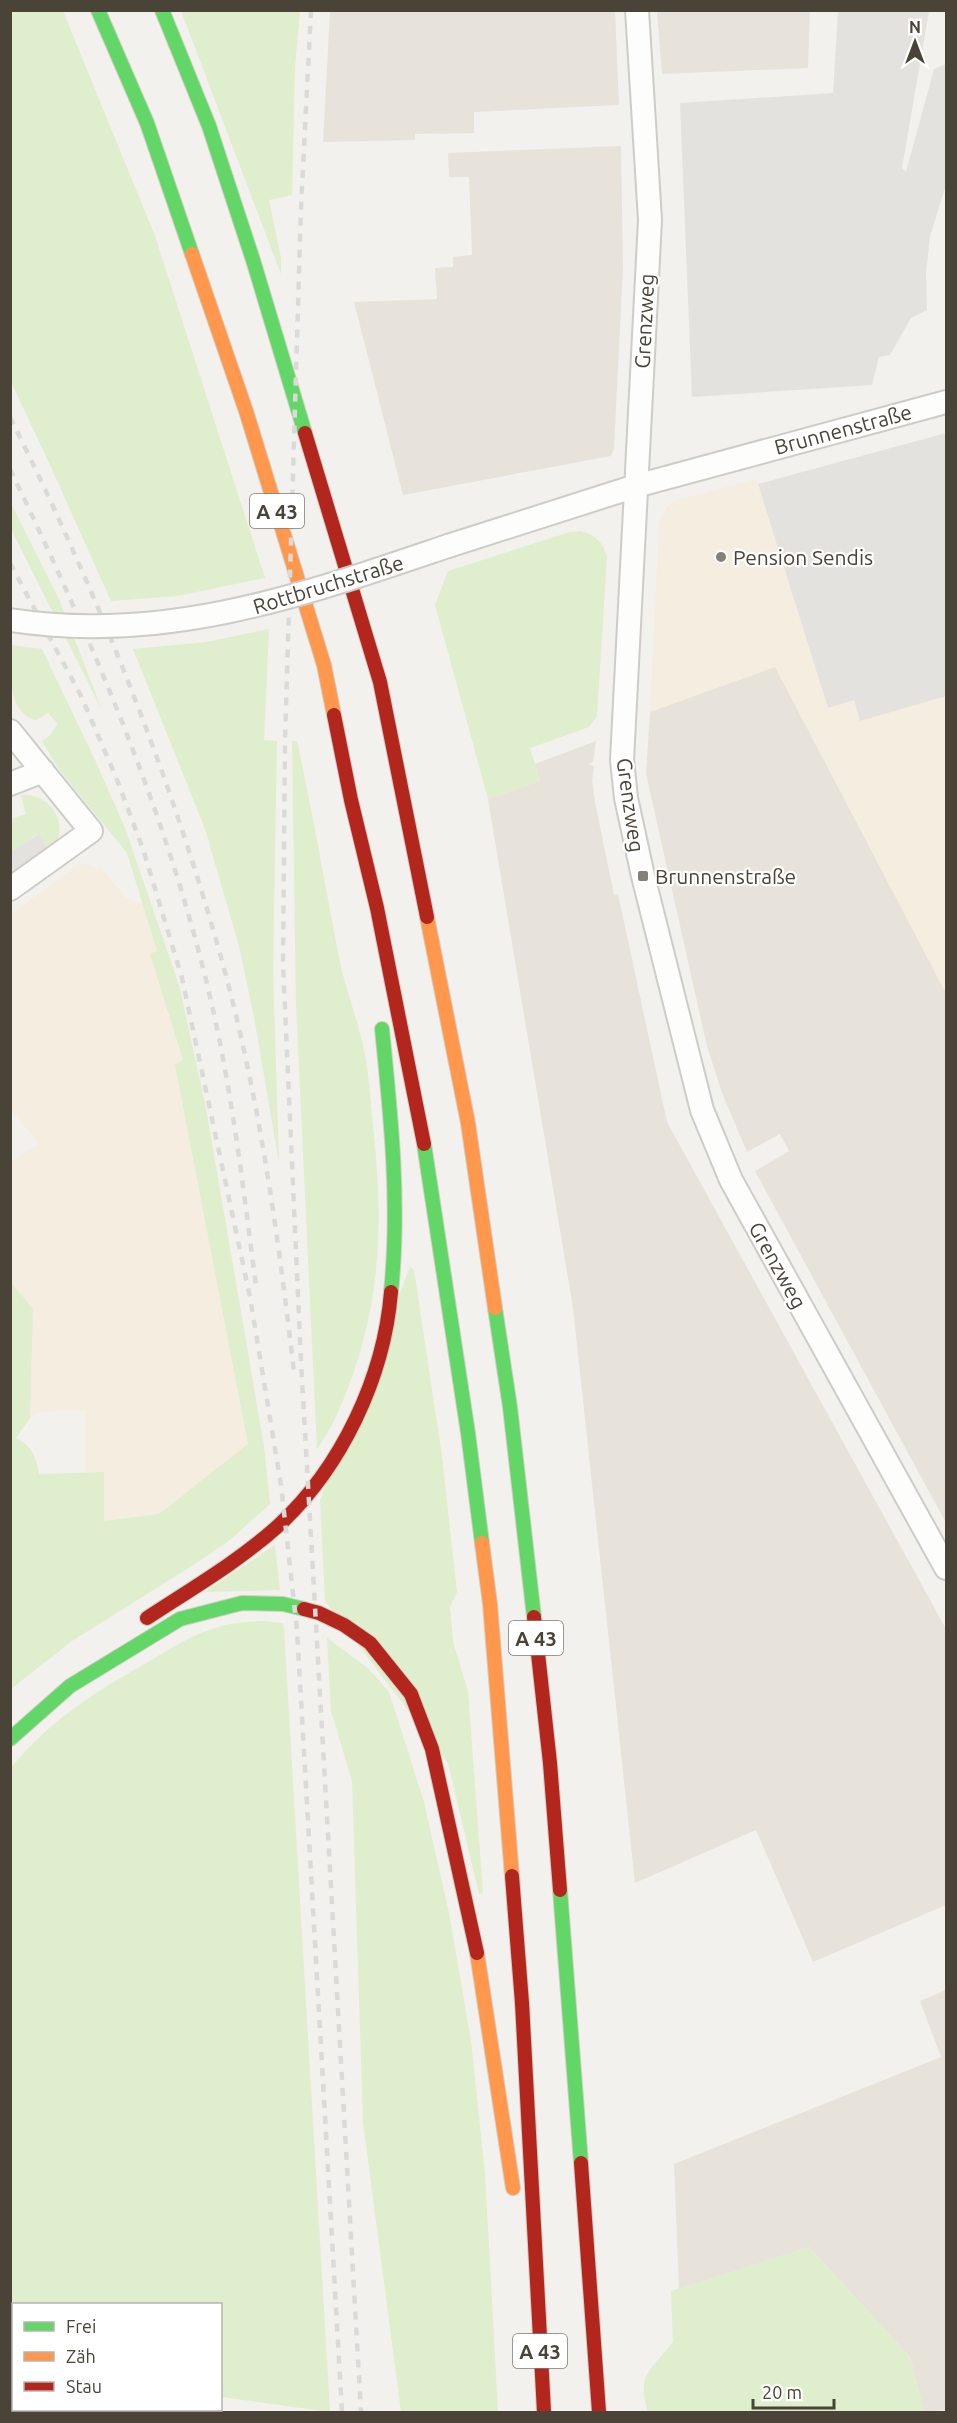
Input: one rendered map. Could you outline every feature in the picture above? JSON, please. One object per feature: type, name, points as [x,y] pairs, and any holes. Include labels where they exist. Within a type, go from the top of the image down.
[{"type":"main road","name":"A 43","points":[[98,10],[147,123],[250,422],[324,665],[351,800],[377,908],[428,1165],[468,1432],[490,1604],[522,2003],[544,2412]]},
{"type":"main road","name":"A 43","points":[[162,10],[209,126],[253,260],[380,682],[468,1123],[510,1407],[550,1763],[599,2412]]},
{"type":"main road","points":[[376,974],[377,908]]},
{"type":"main road","points":[[132,1627],[239,1556],[277,1527],[300,1504],[324,1472],[365,1398],[376,1370],[387,1322],[396,1238],[396,1168],[381,1020]]},
{"type":"main road","points":[[10,1739],[70,1686],[180,1619],[220,1607],[242,1603],[283,1604],[319,1613],[344,1625],[370,1643],[411,1694],[432,1749],[478,1959],[517,2207],[537,2289]]},
{"type":"street","name":"Grenzweg","points":[[638,10],[650,220],[623,779],[643,876],[702,1110],[731,1180],[946,1568]]},
{"type":"street","name":"Brunnenstraße","points":[[636,486],[946,402]]},
{"type":"street","name":"Rottbruchstraße","points":[[10,620],[76,627],[141,625],[198,619],[310,592],[636,486]]},
{"type":"street","points":[[10,731],[91,831],[10,889]]},
{"type":"street","points":[[10,784],[43,771]]},
{"type":"shaded area","points":[[330,11],[615,11],[619,105],[474,112],[474,133],[415,134],[415,140],[323,142]]},
{"type":"shaded area","points":[[657,11],[810,11],[808,68],[662,74]]},
{"type":"shaded area","points":[[838,11],[929,11],[902,168],[906,172],[934,69],[946,64],[946,185],[930,236],[926,274],[927,310],[911,318],[890,355],[879,357],[872,385],[692,397],[680,103],[833,93]]},
{"type":"shaded area","points":[[621,146],[623,267],[614,449],[611,456],[403,495],[354,302],[437,299],[435,268],[453,267],[453,257],[472,255],[469,177],[449,177],[448,153]]},
{"type":"shaded area","points":[[946,433],[946,993],[775,667],[650,712],[659,522],[667,507],[677,500],[756,479],[759,484]]},
{"type":"shaded area","points":[[946,433],[946,696],[860,721],[854,700],[828,708],[758,484]]},
{"type":"shaded area","points":[[775,666],[946,993],[946,1523],[755,1171],[789,1151],[780,1134],[747,1152],[722,1093],[707,1046],[646,774],[650,712]]},
{"type":"shaded area","points":[[596,741],[593,762],[588,764],[594,766],[592,781],[595,802],[614,895],[618,894],[667,1122],[946,1629],[946,1905],[813,1962],[756,1830],[635,1883],[573,1308],[488,799],[540,781],[535,764]]},
{"type":"shaded area","points":[[38,834],[50,850],[11,878],[10,853]]},
{"type":"shaded area","points":[[79,864],[90,865],[98,870],[101,867],[126,898],[142,902],[157,952],[150,954],[183,1061],[175,1065],[248,1445],[159,1514],[103,1521],[104,1472],[85,1472],[85,1411],[65,1410],[37,1413],[30,1418],[33,1309],[11,1282],[10,1162],[39,1144],[11,1109],[11,914]]},
{"type":"shaded area","points":[[946,1990],[946,2410],[924,2412],[910,2357],[809,2247],[679,2289],[674,2164],[941,2057],[920,2001]]},
{"type":"green space","points":[[11,10],[63,11],[155,236],[265,578],[177,596],[111,601],[11,382]]},
{"type":"green space","points":[[181,11],[300,11],[295,67],[292,195],[269,200],[281,258],[281,274]]},
{"type":"green space","points":[[10,501],[59,599],[102,710],[11,529]]},
{"type":"green space","points":[[580,531],[598,540],[607,557],[597,716],[589,727],[530,748],[540,781],[488,799],[435,605],[448,571],[570,532]]},
{"type":"green space","points":[[269,629],[264,740],[277,741],[273,969],[279,1163],[254,1017],[239,946],[205,829],[133,649],[206,642]]},
{"type":"green space","points":[[11,645],[42,649],[125,828],[179,985],[206,1108],[264,1446],[270,1504],[230,1540],[72,1641],[11,1689],[11,1282],[33,1309],[30,1418],[16,1438],[26,1444],[32,1452],[39,1474],[104,1472],[104,1521],[159,1514],[248,1444],[175,1065],[183,1060],[150,954],[157,951],[127,853],[58,768],[42,741],[58,724],[48,713],[36,720],[26,716],[19,709],[12,688]]},
{"type":"green space","points":[[292,741],[297,741],[341,967],[364,1050],[370,1089],[378,1186],[377,1253],[368,1319],[346,1393],[331,1426],[317,1449],[296,1004]]},
{"type":"green space","points":[[21,795],[41,799],[55,813],[59,822],[59,831],[57,841],[50,850],[37,834],[11,853],[10,819],[26,814]]},
{"type":"green space","points":[[410,1267],[414,1270],[442,1456],[457,1592],[450,1607],[453,1642],[468,1691],[483,1893],[479,1894],[448,1763],[325,1601],[320,1500]]},
{"type":"green space","points":[[275,1545],[280,1590],[205,1592]]},
{"type":"green space","points":[[263,1621],[283,1623],[284,1628],[330,2412],[222,2397],[222,2303],[12,2303],[11,2361],[11,1768],[25,1751],[74,1708],[165,1651],[212,1629],[232,1624]]},
{"type":"green space","points":[[327,1638],[369,1669],[389,1692],[424,1802],[449,1913],[471,2041],[485,2173],[498,2412],[401,2412],[363,2122],[352,1781],[331,1711]]},
{"type":"green space","points":[[809,2247],[910,2357],[924,2412],[648,2412],[645,2400],[645,2381],[652,2367],[673,2342],[671,2291]]},
{"type":"railway","points":[[311,10],[301,207],[285,741],[283,964],[301,1362],[361,2412]]},
{"type":"railway","points":[[10,417],[102,616],[155,752],[202,891],[235,1011],[257,1114],[274,1217],[294,1372]]},
{"type":"railway","points":[[10,469],[119,714],[143,777],[185,903],[221,1047],[256,1286]]},
{"type":"railway","points":[[10,563],[81,696],[116,777],[143,849],[182,978],[250,1297],[281,1485],[297,1630],[342,2412]]},
{"type":"traffic: fast","points":[[98,10],[147,123],[192,254]]},
{"type":"traffic: fast","points":[[162,10],[209,126],[253,260],[305,433]]},
{"type":"traffic: fast","points":[[382,1029],[394,1193],[395,1226],[391,1292]]},
{"type":"traffic: fast","points":[[424,1144],[468,1433],[482,1543]]},
{"type":"traffic: fast","points":[[495,1308],[510,1407],[534,1617]]},
{"type":"traffic: fast","points":[[10,1739],[70,1686],[180,1619],[242,1603],[283,1604],[304,1609]]},
{"type":"traffic: fast","points":[[560,1890],[581,2163]]},
{"type":"traffic: slow","points":[[192,254],[246,411],[324,665],[334,715]]},
{"type":"traffic: slow","points":[[427,917],[468,1123],[495,1308]]},
{"type":"traffic: slow","points":[[482,1543],[490,1604],[512,1876]]},
{"type":"traffic: slow","points":[[477,1953],[513,2188]]},
{"type":"traffic: slow","points":[[124,2411],[139,2412]]},
{"type":"traffic: jam","points":[[305,433],[380,682],[427,917]]},
{"type":"traffic: jam","points":[[334,715],[351,800],[377,908],[424,1144]]},
{"type":"traffic: jam","points":[[147,1618],[214,1575],[263,1539],[301,1503],[321,1477],[356,1420],[369,1389],[387,1324],[391,1292]]},
{"type":"traffic: jam","points":[[304,1609],[319,1613],[344,1625],[370,1643],[411,1694],[432,1749],[477,1953]]},
{"type":"traffic: jam","points":[[534,1617],[550,1763],[560,1890]]},
{"type":"traffic: jam","points":[[512,1876],[522,2003],[544,2412]]},
{"type":"traffic: jam","points":[[581,2163],[599,2412]]},
{"type":"traffic: jam","points":[[29,2412],[43,2411]]},
{"type":"place","name":"Pension Sendis","points":[[721,557]]},
{"type":"place","name":"Brunnenstraße","points":[[643,876]]}]
